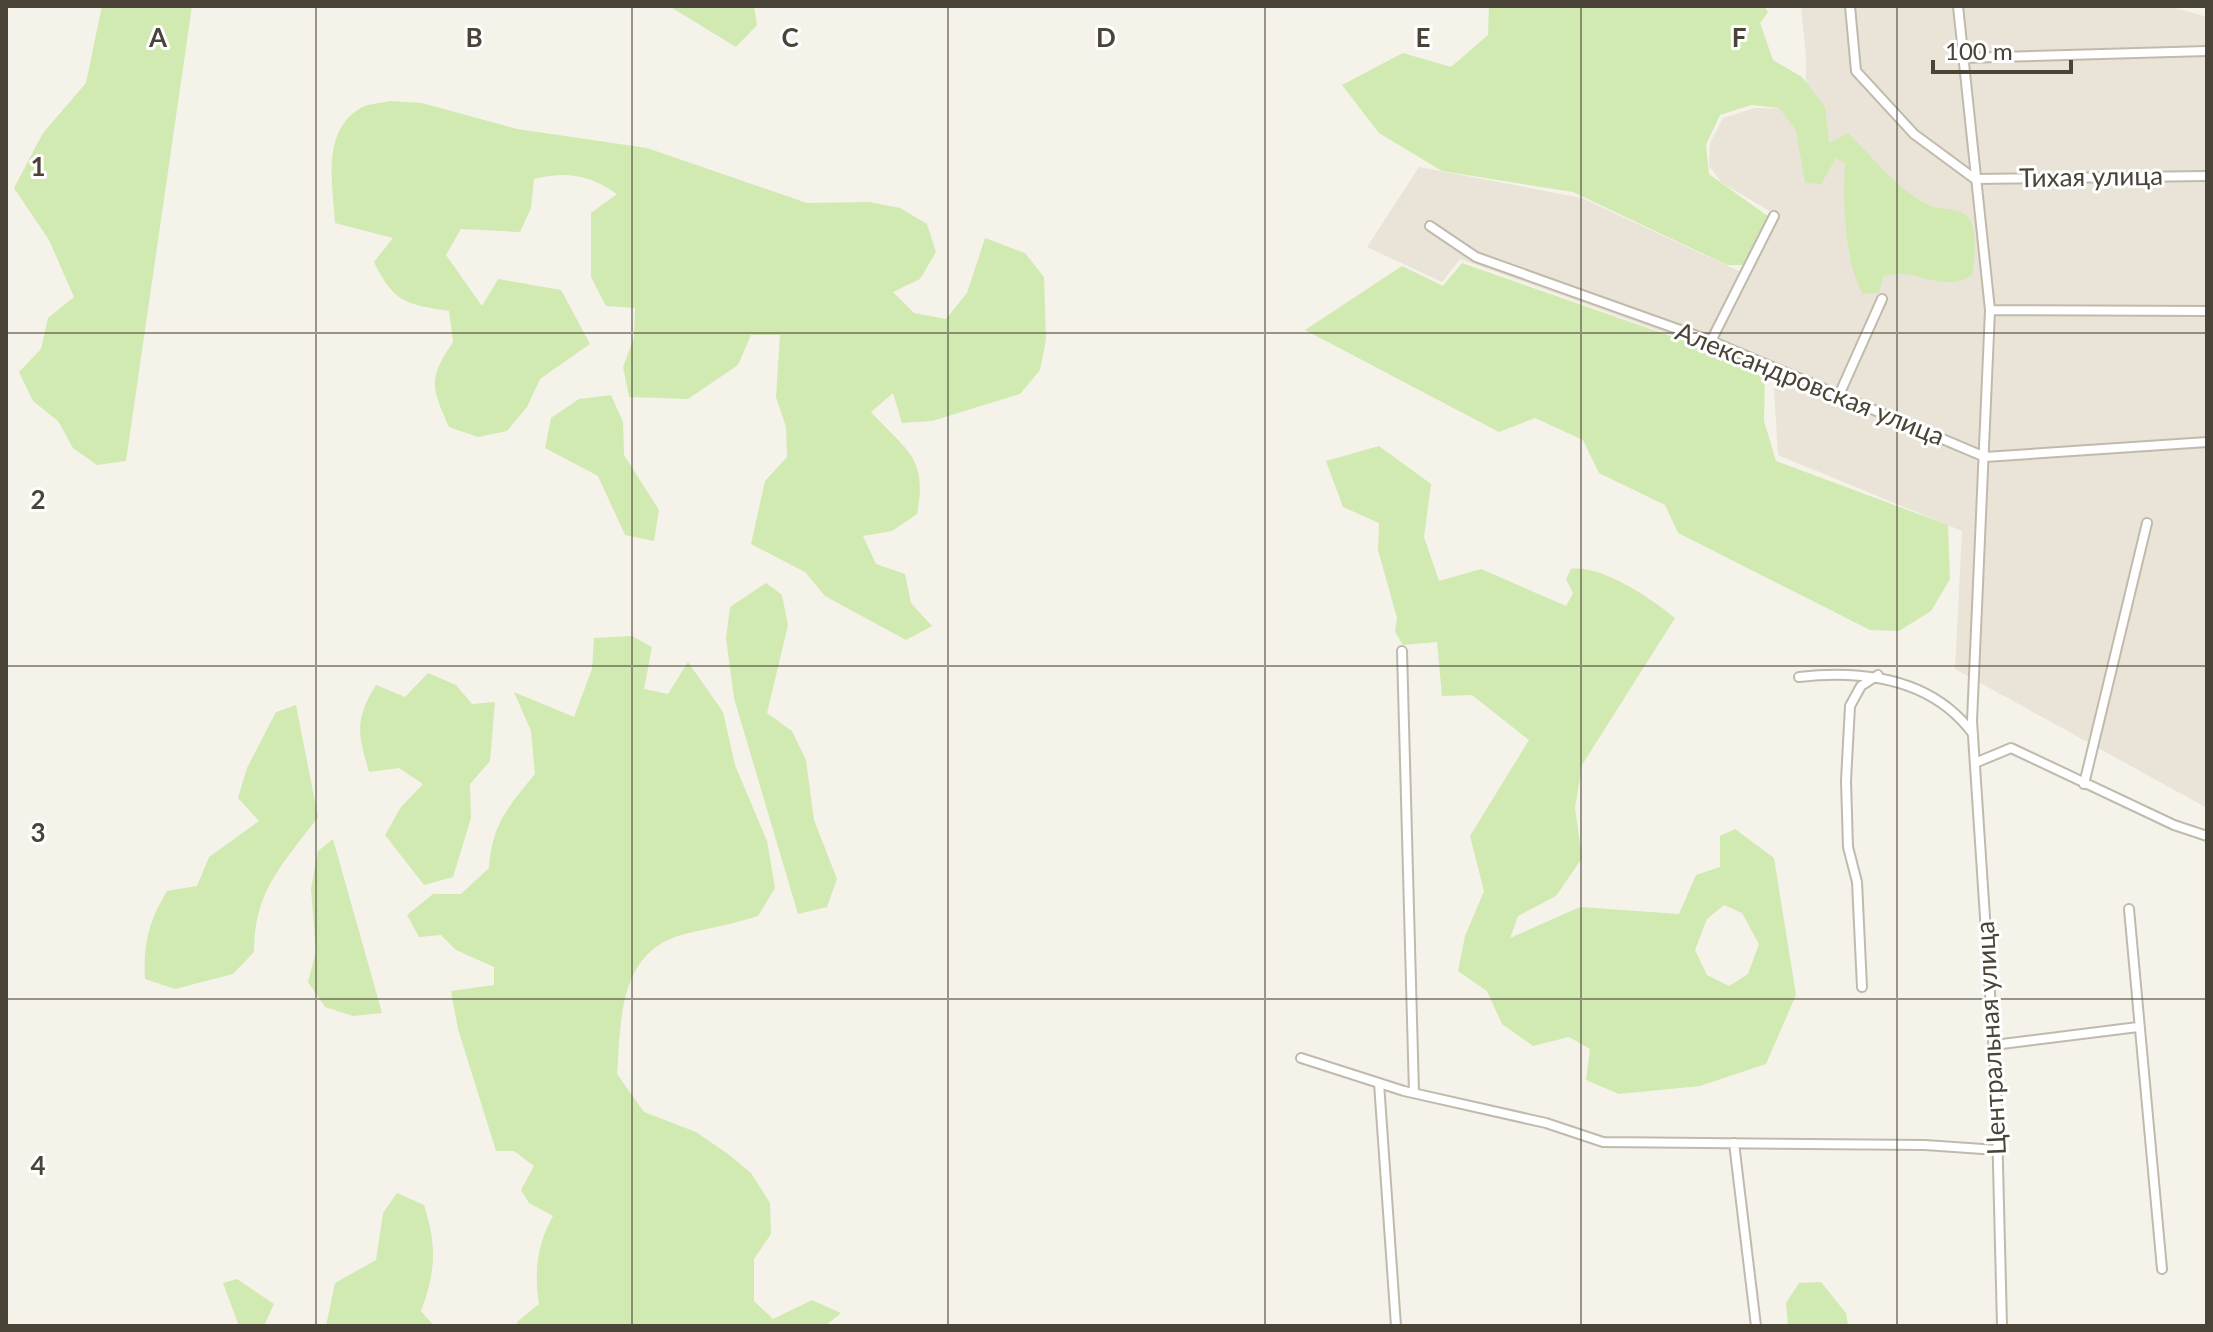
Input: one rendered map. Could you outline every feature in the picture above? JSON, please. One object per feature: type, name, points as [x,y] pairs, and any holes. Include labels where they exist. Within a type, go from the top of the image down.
[{"type":"street","points":[[1850,6],[1856,71],[1914,134],[1975,179]]},
{"type":"street","name":"Центральная улица","points":[[1958,6],[1990,310],[1973,735],[1994,1045],[2002,1326]]},
{"type":"street","points":[[1963,58],[2207,51]]},
{"type":"street","name":"Тихая улица","points":[[1975,179],[2207,176]]},
{"type":"street","points":[[1711,341],[1774,216]]},
{"type":"street","name":"Александровская улица","points":[[1430,226],[1476,257],[1711,341],[1985,457],[2207,442]]},
{"type":"street","points":[[1839,395],[1882,299]]},
{"type":"street","points":[[1990,310],[2207,311]]},
{"type":"street","points":[[2084,784],[2147,523]]},
{"type":"street","points":[[1402,651],[1414,1093]]},
{"type":"street","points":[[1799,677],[1853,673],[1878,675],[1903,684],[1948,708],[1973,735]]},
{"type":"street","points":[[1862,987],[1857,882],[1848,847],[1846,781],[1850,706],[1861,686],[1878,675]]},
{"type":"street","points":[[1975,763],[2011,748],[2084,784],[2207,834]]},
{"type":"street","points":[[2129,909],[2162,1269]]},
{"type":"street","points":[[1994,1045],[2138,1027]]},
{"type":"street","points":[[1301,1058],[1414,1093],[1546,1123],[1603,1142],[1982,1147],[1997,1150]]},
{"type":"street","points":[[1379,1083],[1396,1326]]},
{"type":"street","points":[[1734,1143],[1756,1326]]},
{"type":"shaded area","points":[[1801,6],[2169,6],[2207,17],[2207,808],[1955,669],[1962,531],[1778,455],[1773,372],[1460,259],[1442,282],[1367,247],[1419,167],[1582,198],[1743,273],[1773,213],[1722,183],[1709,166],[1710,143],[1723,118],[1755,108],[1805,109],[1806,57]]},
{"type":"green space","points":[[102,6],[192,6],[126,461],[97,465],[73,448],[58,421],[33,401],[19,372],[41,349],[48,318],[74,297],[49,240],[14,188],[43,133],[86,83]]},
{"type":"green space","points":[[669,6],[754,6],[757,25],[736,47]]},
{"type":"green space","points":[[1489,6],[1764,6],[1768,12],[1760,23],[1773,60],[1802,77],[1825,107],[1829,143],[1848,133],[1908,192],[1931,206],[1966,216],[1975,240],[1972,275],[1950,282],[1894,274],[1883,277],[1879,293],[1863,294],[1848,248],[1845,163],[1836,158],[1821,184],[1805,183],[1796,130],[1779,108],[1751,105],[1720,115],[1706,145],[1709,174],[1769,217],[1745,265],[1727,265],[1573,192],[1442,171],[1379,133],[1342,85],[1403,53],[1451,67],[1488,35]]},
{"type":"green space","points":[[390,101],[422,103],[517,129],[647,148],[807,203],[869,202],[900,208],[927,224],[936,252],[920,279],[893,292],[914,313],[946,319],[967,293],[985,238],[1025,253],[1044,277],[1046,340],[1040,370],[1020,394],[932,421],[902,423],[893,393],[871,412],[911,456],[917,467],[920,495],[917,514],[892,531],[863,536],[876,564],[905,574],[911,603],[932,626],[906,640],[825,596],[805,572],[751,544],[765,481],[787,457],[786,427],[776,397],[780,335],[751,335],[738,365],[688,399],[629,397],[623,367],[634,338],[635,308],[606,306],[591,277],[591,213],[617,194],[597,183],[567,175],[534,179],[531,208],[520,232],[461,229],[446,255],[482,306],[498,279],[561,290],[590,344],[540,379],[527,407],[507,431],[478,437],[449,427],[435,383],[439,365],[453,342],[449,311],[412,303],[395,294],[388,286],[374,262],[393,238],[335,223],[332,161],[339,132],[347,119],[359,109]]},
{"type":"green space","points":[[1462,263],[1765,369],[1764,421],[1776,461],[1948,525],[1950,579],[1931,611],[1899,631],[1870,630],[1678,533],[1665,505],[1599,473],[1583,440],[1535,418],[1499,432],[1305,330],[1402,266],[1443,286]]},
{"type":"green space","points":[[611,395],[623,422],[624,455],[659,510],[654,541],[625,535],[598,476],[545,448],[551,418],[579,399]]},
{"type":"green space","points":[[1379,446],[1431,484],[1424,537],[1439,581],[1481,569],[1566,606],[1573,593],[1566,579],[1571,569],[1583,569],[1626,584],[1675,618],[1582,765],[1575,808],[1582,858],[1556,896],[1518,916],[1510,938],[1580,907],[1679,914],[1696,875],[1720,867],[1720,836],[1735,829],[1774,858],[1796,995],[1766,1064],[1700,1086],[1619,1094],[1586,1080],[1590,1049],[1569,1037],[1533,1046],[1502,1024],[1487,991],[1458,971],[1465,936],[1484,891],[1470,836],[1529,740],[1472,695],[1442,696],[1437,642],[1403,645],[1395,632],[1397,618],[1378,550],[1379,523],[1343,507],[1326,461]],"holes":[[[1724,905],[1742,913],[1759,944],[1748,974],[1729,986],[1707,975],[1695,950],[1707,919]]]},
{"type":"green space","points":[[766,583],[782,595],[788,625],[767,713],[792,731],[806,760],[814,820],[837,879],[827,907],[798,914],[734,698],[726,638],[730,607]]},
{"type":"green space","points":[[632,636],[652,647],[644,689],[668,694],[688,662],[723,712],[735,765],[767,841],[775,888],[758,916],[685,934],[663,942],[647,955],[628,989],[620,1031],[617,1074],[644,1112],[696,1132],[751,1173],[770,1203],[771,1234],[754,1259],[754,1301],[773,1319],[812,1300],[841,1313],[825,1326],[518,1326],[517,1322],[539,1304],[538,1258],[553,1216],[529,1203],[521,1190],[534,1166],[514,1151],[496,1151],[458,1029],[451,991],[494,985],[494,967],[456,950],[441,935],[419,937],[407,915],[433,894],[461,894],[489,868],[494,839],[503,817],[535,774],[531,731],[514,692],[574,717],[592,669],[594,638]]},
{"type":"green space","points":[[428,673],[456,685],[472,704],[495,702],[490,761],[470,784],[471,818],[453,877],[424,885],[385,835],[401,807],[423,784],[399,768],[369,772],[360,727],[364,708],[376,685],[405,697]]},
{"type":"green space","points":[[296,705],[318,817],[282,864],[265,894],[255,930],[254,952],[233,974],[175,989],[145,979],[148,933],[167,891],[197,886],[209,857],[259,821],[238,798],[247,768],[276,712]]},
{"type":"green space","points":[[333,839],[382,1013],[353,1016],[325,1007],[308,982],[316,951],[311,889],[318,851]]},
{"type":"green space","points":[[397,1193],[424,1205],[428,1219],[433,1258],[430,1284],[421,1311],[434,1326],[326,1326],[335,1283],[376,1260],[383,1213]]},
{"type":"green space","points":[[237,1279],[274,1304],[264,1326],[239,1326],[223,1283]]},
{"type":"green space","points":[[1821,1282],[1846,1313],[1848,1325],[1788,1326],[1786,1303],[1799,1283]]}]
